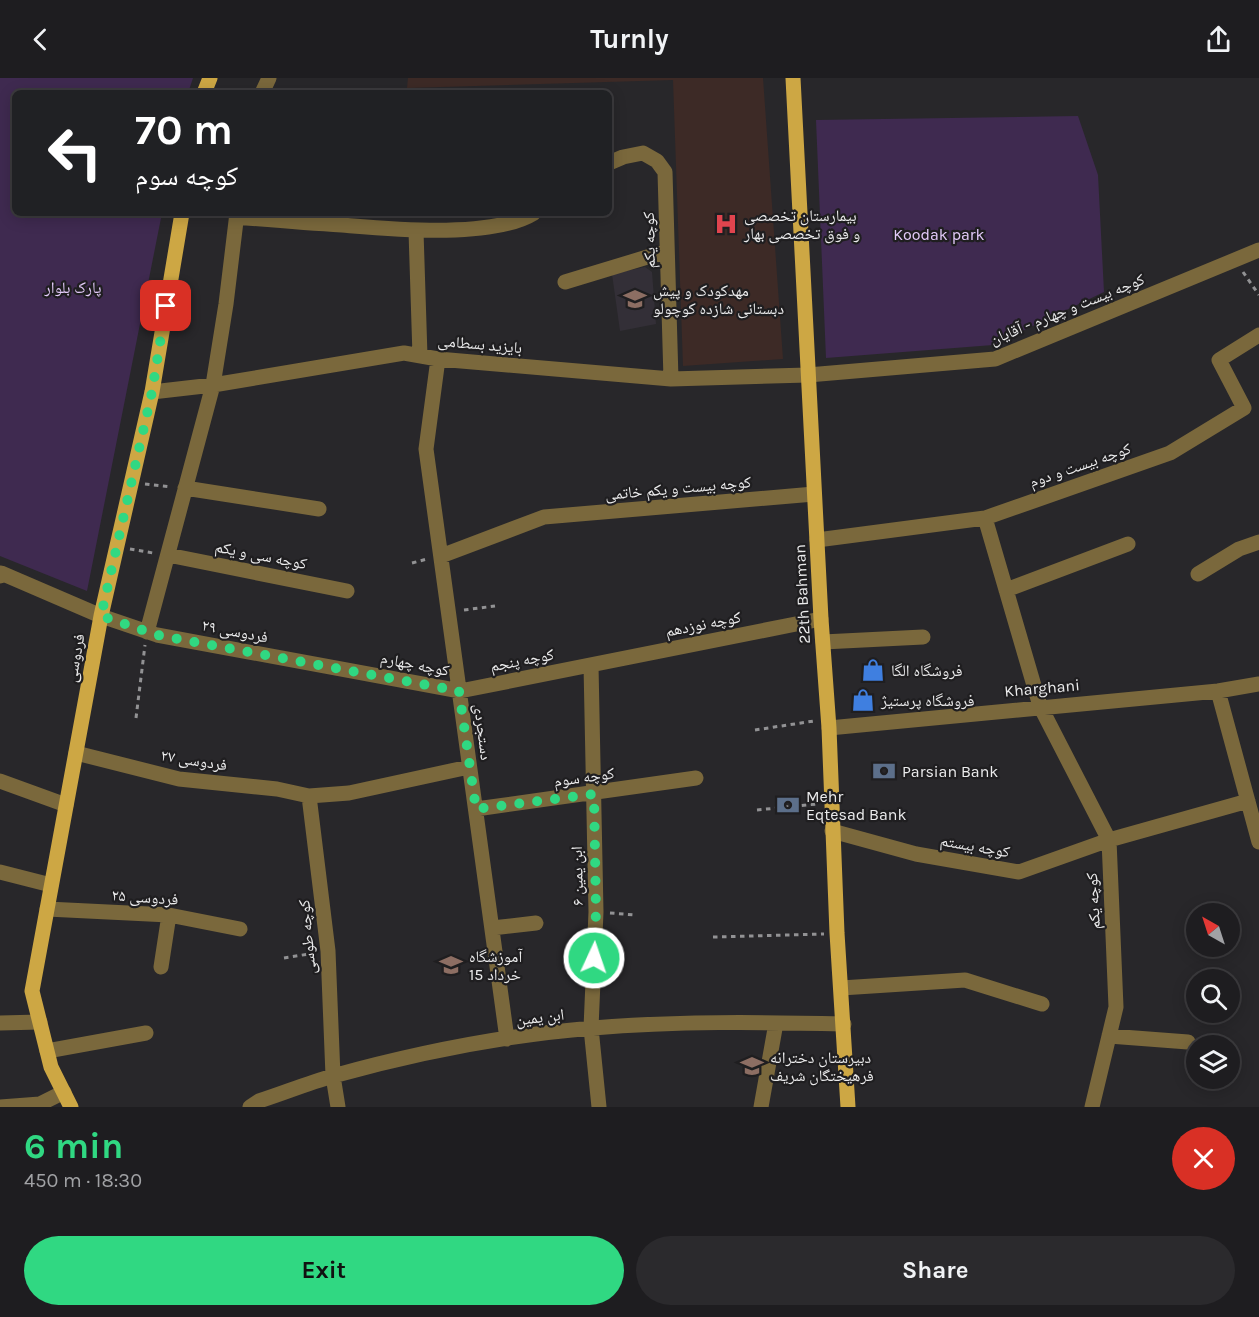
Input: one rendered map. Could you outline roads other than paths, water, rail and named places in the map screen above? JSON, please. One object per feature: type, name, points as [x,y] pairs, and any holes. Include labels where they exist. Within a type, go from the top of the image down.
[{"type":"main road","name":"22th Bahman","points":[[793,78],[848,1107]]},
{"type":"main road","name":"فردوسی","points":[[67,1102],[51,1067],[32,991],[101,616],[152,392],[181,216]]},
{"type":"street","name":"کوچه یکم","points":[[612,162],[643,153],[657,161],[666,172],[671,379]]},
{"type":"street","points":[[147,632],[213,386],[226,304],[236,216]]},
{"type":"street","points":[[247,216],[416,231],[485,227],[513,217]]},
{"type":"street","points":[[416,231],[420,356]]},
{"type":"street","name":"کوچه بیست و چهارم - آقایان","points":[[808,375],[995,359],[1259,250]]},
{"type":"street","points":[[565,282],[667,251]]},
{"type":"street","name":"کوچه بیست و دوم","points":[[817,540],[985,518],[1170,453],[1244,408],[1219,360],[1259,335]]},
{"type":"street","name":"بایزید بسطامی","points":[[152,392],[213,386],[404,353],[438,359],[671,379],[808,375]]},
{"type":"street","name":"دستجردی","points":[[438,359],[426,449],[507,1039]]},
{"type":"street","points":[[185,488],[320,509]]},
{"type":"street","name":"کوچه بیست و یکم خاتمی","points":[[441,556],[544,518],[814,494]]},
{"type":"street","name":"کوچه یکم","points":[[985,518],[1040,706],[1109,840],[1116,1007],[1092,1107]]},
{"type":"street","points":[[1198,574],[1239,549],[1259,542]]},
{"type":"street","points":[[1006,590],[1128,544]]},
{"type":"street","name":"کوچه سی و یکم","points":[[168,555],[347,591]]},
{"type":"street","name":"فردوسی ۲۹","points":[[1,575],[101,616],[147,632],[365,673]]},
{"type":"street","name":"کوچه نوزدهم","points":[[591,665],[821,619]]},
{"type":"street","points":[[823,642],[923,637]]},
{"type":"street","name":"کوچه پنجم","points":[[459,691],[591,665]]},
{"type":"street","name":"ابن یمین ۶","points":[[591,665],[596,912],[591,1028],[599,1107]]},
{"type":"street","name":"کوچه چهارم","points":[[365,673],[459,691]]},
{"type":"street","name":"Kharghani","points":[[828,723],[1218,691],[1259,684]]},
{"type":"street","points":[[1218,691],[1258,832]]},
{"type":"street","name":"فردوسی ۲۷","points":[[76,753],[178,779],[278,789],[309,796],[349,793],[469,767]]},
{"type":"street","name":"کوچه سوم","points":[[476,809],[696,778]]},
{"type":"street","points":[[0,781],[66,806]]},
{"type":"street","name":"کوچه طوسی","points":[[309,796],[328,951],[333,1076],[338,1107]]},
{"type":"street","name":"کوچه بیستم","points":[[832,831],[916,854],[1019,872],[1109,840],[1248,801]]},
{"type":"street","points":[[0,873],[51,885]]},
{"type":"street","name":"فردوسی ۲۵","points":[[47,909],[169,915],[240,929]]},
{"type":"street","points":[[161,967],[169,915]]},
{"type":"street","points":[[492,928],[536,923]]},
{"type":"street","points":[[842,988],[965,980],[1042,1004]]},
{"type":"street","points":[[0,1023],[40,1022]]},
{"type":"street","points":[[760,1107],[776,1023]]},
{"type":"street","name":"ابن یمین","points":[[250,1107],[259,1101],[333,1076],[422,1055],[507,1039],[631,1025],[844,1024]]},
{"type":"street","points":[[47,1051],[146,1033]]},
{"type":"street","points":[[1109,1036],[1186,1041]]},
{"type":"street","points":[[0,1107],[67,1102]]},
{"type":"place","name":"بیمارستان تخصصی و فوق تخصصی بهار","points":[[726,224]]},
{"type":"place","name":"مهدکودک و پیش دبستانی شازده کوچولو","points":[[635,299]]},
{"type":"place","name":"فروشگاه الگا","points":[[873,670]]},
{"type":"place","name":"فروشگاه پرستيژ","points":[[863,700]]},
{"type":"place","name":"Parsian Bank","points":[[884,771]]},
{"type":"place","name":"Mehr Eqtesad Bank","points":[[788,805]]},
{"type":"place","name":"آموزشگاه 15 خرداد","points":[[451,965]]},
{"type":"place","name":"دبیرستان دخترانه فرهیختگان شریف","points":[[752,1066]]},
{"type":"park label","name":"Koodak park","points":[[939,234]]},
{"type":"park label","name":"پارک بلوار","points":[[73,287]]}]
